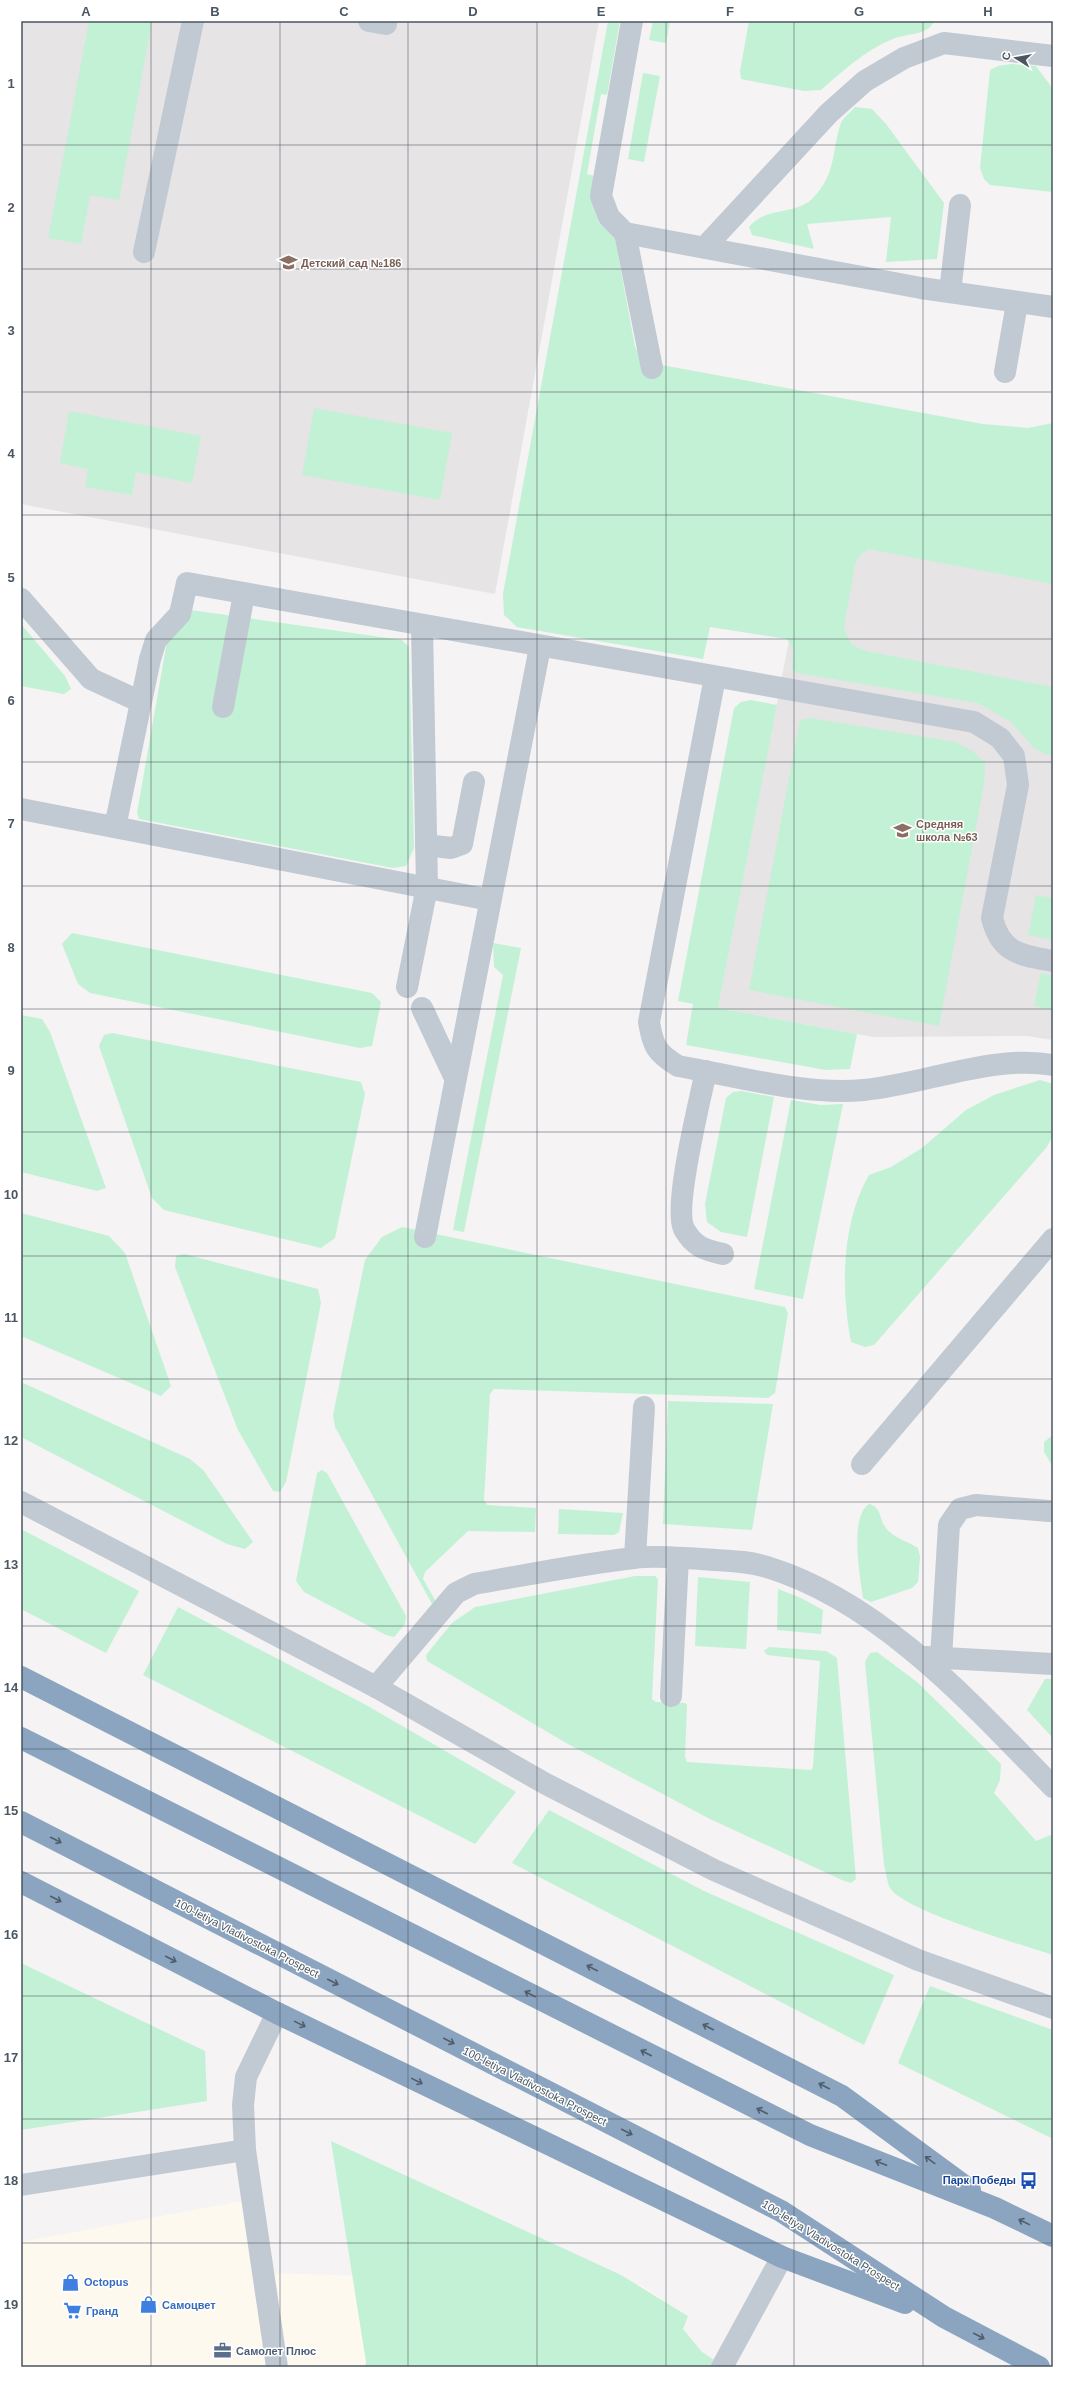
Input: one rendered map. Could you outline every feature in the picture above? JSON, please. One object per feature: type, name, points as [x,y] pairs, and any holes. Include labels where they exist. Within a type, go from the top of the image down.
[{"type":"highway","points":[[21,1677],[842,2096],[996,2208]]},
{"type":"highway","points":[[21,1738],[810,2135],[996,2208],[1053,2236]]},
{"type":"highway","name":"100-letiya Vladivostoka Prospect","points":[[21,1822],[780,2211],[944,2318],[1040,2367]]},
{"type":"highway","points":[[21,1882],[277,2013],[782,2258],[944,2318]]},
{"type":"lane","points":[[144,252],[193,21]]},
{"type":"lane","points":[[632,21],[601,196],[609,217],[625,233],[652,368]]},
{"type":"lane","points":[[704,247],[829,113],[864,81],[904,58],[944,43],[1053,56]]},
{"type":"lane","points":[[950,292],[960,205]]},
{"type":"lane","points":[[625,233],[950,292],[1053,307]]},
{"type":"lane","points":[[1005,372],[1018,303]]},
{"type":"lane","points":[[115,827],[141,702],[156,640],[180,614],[187,583],[540,647],[974,722],[1000,738],[1014,756],[1018,784],[992,918],[996,931],[1002,942],[1013,952],[1053,961]]},
{"type":"lane","points":[[223,707],[244,594]]},
{"type":"lane","points":[[21,599],[91,679],[141,702]]},
{"type":"lane","points":[[407,988],[427,887],[422,626]]},
{"type":"lane","points":[[425,1237],[540,647]]},
{"type":"lane","points":[[715,677],[650,1022],[652,1041],[661,1056],[678,1066],[823,1091],[845,1092],[920,1082],[1004,1062],[1053,1065]]},
{"type":"lane","points":[[426,845],[451,848],[462,844],[474,782]]},
{"type":"lane","points":[[21,809],[490,900]]},
{"type":"lane","points":[[422,1008],[455,1078]]},
{"type":"lane","points":[[706,1071],[681,1196],[684,1228],[700,1249],[723,1254]]},
{"type":"lane","points":[[862,1464],[1053,1239]]},
{"type":"lane","points":[[635,1558],[644,1407]]},
{"type":"lane","points":[[21,1502],[376,1687],[546,1784],[714,1870],[918,1960],[1053,2008]]},
{"type":"lane","points":[[932,1658],[949,1526],[960,1509],[976,1505],[1049,1511]]},
{"type":"lane","points":[[376,1687],[456,1593],[474,1584],[635,1558],[678,1558],[759,1565],[806,1581],[849,1605],[932,1658],[975,1707],[1053,1787]]},
{"type":"lane","points":[[671,1696],[678,1558]]},
{"type":"lane","points":[[932,1658],[1053,1664]]},
{"type":"lane","points":[[277,2013],[246,2077],[243,2105],[245,2150],[277,2367]]},
{"type":"lane","points":[[21,2185],[245,2150]]},
{"type":"lane","points":[[722,2367],[782,2258]]},
{"type":"shaded area","name":"Детский сад №186","points":[[21,21],[599,21],[495,594],[21,504]]},
{"type":"shaded area","name":"Средняя школа №63","points":[[822,470],[1053,508],[1053,1040],[1027,1036],[873,1037],[718,1008]]},
{"type":"shaded area","points":[[263,2197],[272,2273],[640,2285],[687,2315],[674,2352],[698,2367],[21,2367],[21,2242]]},
{"type":"green space","points":[[89,21],[152,21],[119,200],[90,195],[81,244],[48,238]]},
{"type":"green space","points":[[608,21],[620,21],[607,95],[601,94],[587,174],[594,176],[591,197],[599,223],[615,238],[635,347],[642,358],[656,364],[983,424],[1028,428],[1053,423],[1053,584],[868,549],[860,555],[855,565],[844,628],[852,645],[866,651],[1053,687],[1053,755],[1047,755],[1034,748],[1011,722],[978,703],[797,673],[792,669],[793,648],[787,639],[710,627],[703,659],[517,627],[504,615],[503,594]]},
{"type":"green space","points":[[653,21],[670,21],[666,43],[649,40]]},
{"type":"green space","points":[[749,21],[934,21],[931,26],[922,32],[893,39],[873,49],[821,90],[804,91],[741,79],[740,71]]},
{"type":"green space","points":[[1011,64],[1036,66],[1053,89],[1053,192],[990,185],[984,179],[980,168],[990,70],[998,66]]},
{"type":"green space","points":[[643,73],[660,76],[644,162],[628,159]]},
{"type":"green space","points":[[855,107],[872,109],[886,124],[944,203],[937,259],[886,262],[891,217],[807,224],[814,249],[752,235],[749,227],[756,220],[772,213],[799,207],[814,197],[827,179],[841,123]]},
{"type":"green space","points":[[314,408],[452,433],[440,500],[302,475]]},
{"type":"green space","points":[[69,411],[201,436],[192,483],[136,472],[132,495],[85,487],[88,469],[60,463]]},
{"type":"green space","points":[[184,609],[402,640],[409,647],[414,848],[406,866],[393,868],[139,819],[137,813],[171,618]]},
{"type":"green space","points":[[21,624],[65,676],[71,689],[64,694],[21,686]]},
{"type":"green space","points":[[751,700],[777,705],[718,1008],[857,1034],[850,1069],[826,1070],[686,1045],[693,1004],[678,1001],[734,708],[741,702]]},
{"type":"green space","points":[[810,718],[956,742],[974,752],[985,763],[984,784],[939,1026],[749,990],[800,720]]},
{"type":"green space","points":[[1036,895],[1053,898],[1053,940],[1028,935]]},
{"type":"green space","points":[[72,933],[372,993],[381,1002],[372,1046],[360,1048],[90,993],[78,984],[62,944]]},
{"type":"green space","points":[[493,943],[521,948],[464,1232],[453,1230],[503,975],[494,967]]},
{"type":"green space","points":[[1041,973],[1053,976],[1053,1010],[1034,1006]]},
{"type":"green space","points":[[21,1015],[42,1019],[50,1032],[106,1188],[97,1191],[21,1172]]},
{"type":"green space","points":[[112,1033],[361,1082],[365,1094],[335,1238],[321,1248],[164,1210],[152,1198],[99,1046],[104,1035]]},
{"type":"green space","points":[[1040,1080],[1053,1084],[1053,1136],[1046,1148],[874,1345],[865,1347],[851,1342],[845,1278],[848,1235],[860,1194],[869,1175],[891,1167],[922,1148],[966,1110],[994,1095]]},
{"type":"green space","points":[[742,1091],[774,1097],[747,1237],[721,1232],[707,1222],[705,1204],[726,1098],[733,1092]]},
{"type":"green space","points":[[791,1100],[820,1105],[843,1104],[803,1299],[754,1289]]},
{"type":"green space","points":[[21,1213],[109,1236],[125,1253],[171,1386],[161,1396],[21,1336]]},
{"type":"green space","points":[[402,1227],[785,1307],[788,1313],[775,1393],[768,1398],[494,1389],[490,1394],[484,1500],[487,1505],[536,1508],[535,1532],[468,1531],[425,1572],[423,1579],[436,1604],[432,1604],[335,1427],[333,1415],[365,1260],[382,1237]]},
{"type":"green space","points":[[184,1254],[318,1289],[321,1303],[286,1482],[280,1492],[273,1491],[238,1430],[175,1267],[176,1256]]},
{"type":"green space","points":[[21,1382],[190,1459],[204,1471],[253,1542],[245,1549],[227,1544],[21,1437]]},
{"type":"green space","points":[[668,1401],[773,1404],[752,1530],[663,1524]]},
{"type":"green space","points":[[1053,1435],[1053,1467],[1044,1452],[1044,1442]]},
{"type":"green space","points":[[322,1470],[327,1473],[406,1616],[405,1624],[394,1637],[386,1635],[304,1592],[296,1581],[317,1473]]},
{"type":"green space","points":[[869,1504],[876,1508],[884,1525],[889,1531],[896,1537],[918,1548],[920,1557],[918,1582],[912,1588],[871,1602],[863,1598],[857,1548],[859,1521],[863,1511]]},
{"type":"green space","points":[[559,1509],[623,1513],[619,1532],[614,1535],[558,1534]]},
{"type":"green space","points":[[21,1529],[139,1591],[106,1653],[21,1609]]},
{"type":"green space","points":[[635,1576],[655,1576],[658,1579],[652,1699],[656,1702],[685,1703],[687,1705],[685,1757],[687,1762],[811,1770],[813,1767],[820,1661],[767,1655],[764,1651],[769,1647],[826,1651],[837,1658],[856,1879],[851,1883],[710,1819],[568,1744],[427,1661],[426,1655],[452,1623],[475,1607]]},
{"type":"green space","points":[[698,1577],[750,1582],[746,1649],[695,1646]]},
{"type":"green space","points":[[778,1589],[801,1598],[823,1610],[821,1634],[777,1630]]},
{"type":"green space","points":[[178,1607],[366,1705],[516,1792],[475,1844],[143,1675]]},
{"type":"green space","points":[[877,1652],[917,1682],[1001,1764],[1000,1780],[994,1793],[1036,1841],[1053,1834],[1053,1955],[940,1917],[917,1907],[900,1897],[890,1888],[884,1865],[865,1662],[870,1653]]},
{"type":"green space","points":[[1045,1679],[1053,1679],[1053,1738],[1027,1710]]},
{"type":"green space","points":[[549,1810],[704,1891],[894,1975],[864,2045],[512,1863]]},
{"type":"green space","points":[[21,1963],[205,2051],[207,2101],[21,2130]]},
{"type":"green space","points":[[930,1986],[1053,2030],[1053,2139],[898,2063]]},
{"type":"green space","points":[[331,2141],[621,2275],[688,2316],[683,2329],[702,2352],[713,2359],[712,2367],[365,2367],[366,2362]]},
{"type":"place","name":"Детский сад №186","points":[[288,263]]},
{"type":"place","name":"Средняя школа №63","points":[[903,830]]},
{"type":"place","name":"Парк Победы","points":[[1029,2180]]},
{"type":"place","name":"Octopus","points":[[71,2282]]},
{"type":"place","name":"Самоцвет","points":[[149,2305]]},
{"type":"place","name":"Гранд","points":[[73,2311]]},
{"type":"place","name":"Самолет Плюс","points":[[223,2351]]}]
